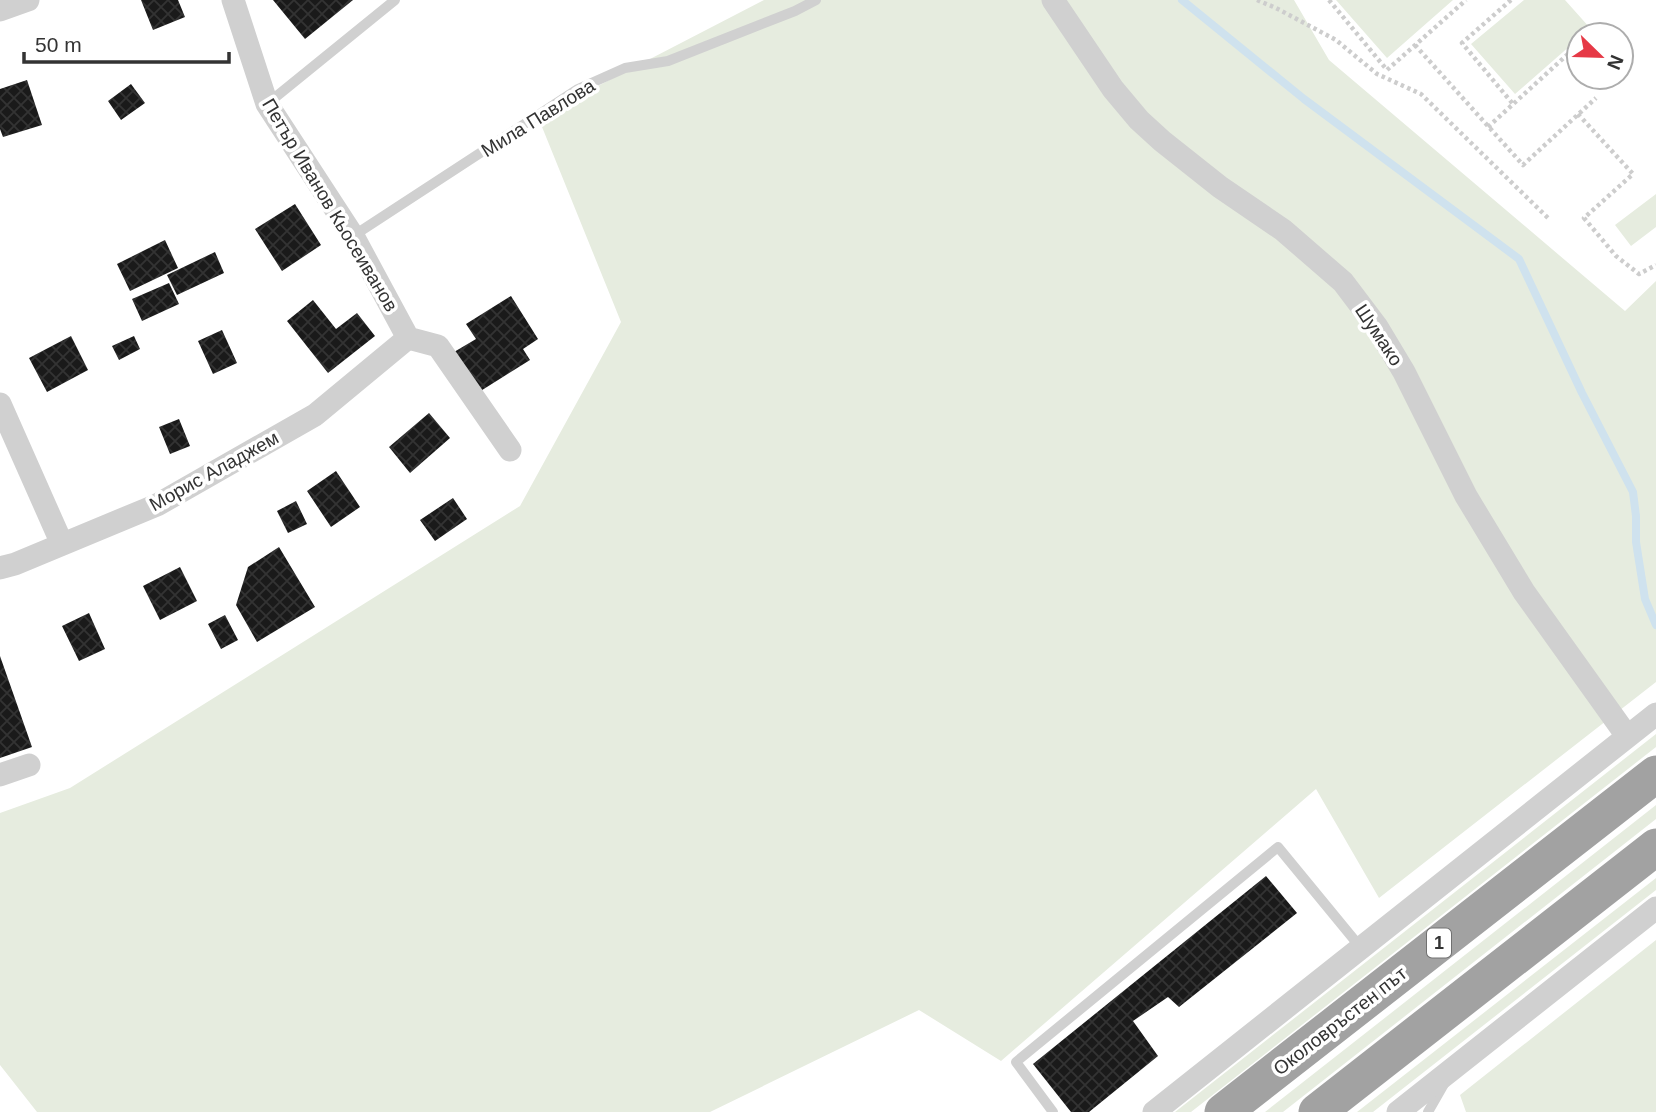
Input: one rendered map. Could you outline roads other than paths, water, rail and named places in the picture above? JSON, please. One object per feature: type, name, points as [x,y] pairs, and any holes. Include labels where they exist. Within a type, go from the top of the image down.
[{"type":"highway","name":"Околовръстен път","points":[[1223,1112],[1656,774]]},
{"type":"highway","points":[[1317,1112],[1656,847]]},
{"type":"street","points":[[0,10],[28,0]]},
{"type":"street","name":"Петър Иванов Кьосеиванов","points":[[233,0],[267,104],[353,236],[408,338]]},
{"type":"street","name":"Шумако","points":[[1053,0],[1113,89],[1139,120],[1220,187],[1283,230],[1343,282],[1377,327],[1404,372],[1466,496],[1524,592],[1628,736]]},
{"type":"street","points":[[408,338],[438,346],[510,450]]},
{"type":"street","name":"Морис Аладжем","points":[[0,568],[157,505],[315,415],[408,338]]},
{"type":"street","points":[[0,404],[62,544]]},
{"type":"street","points":[[1154,1112],[1656,714]]},
{"type":"street","points":[[0,775],[29,765]]},
{"type":"street","points":[[1398,1112],[1656,908]]},
{"type":"lane","points":[[267,104],[395,0]]},
{"type":"lane","name":"Мила Павлова","points":[[353,236],[578,89],[625,68],[668,61],[795,11],[816,0]]},
{"type":"lane","points":[[1053,1112],[1016,1062],[1278,846],[1361,948]]},
{"type":"lane","points":[[1428,1112],[1443,1086],[1468,1057]]},
{"type":"waterway","points":[[1182,0],[1304,99],[1519,259],[1582,393],[1633,492],[1636,542],[1645,599],[1656,625]]}]
